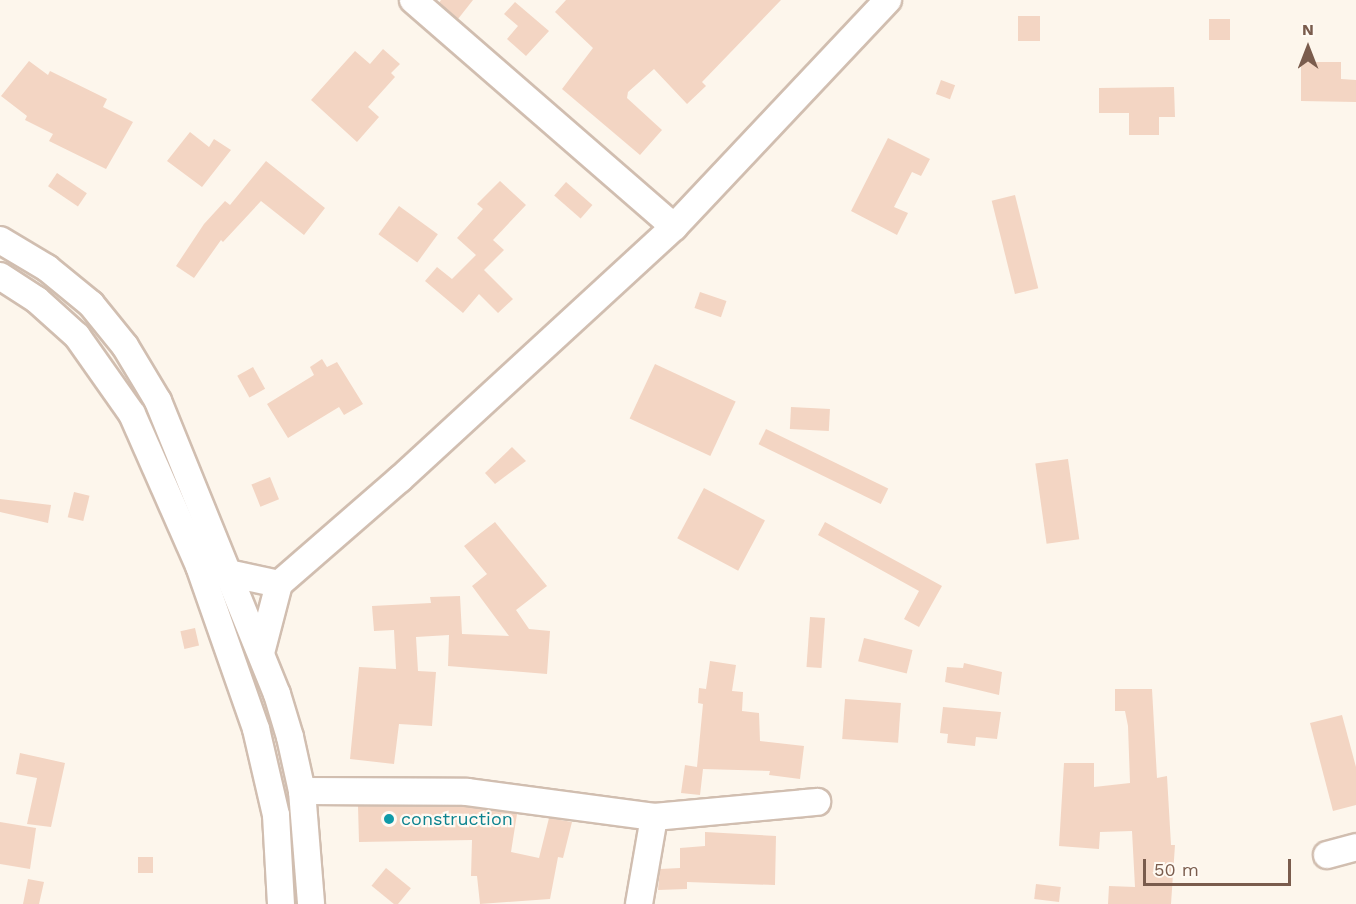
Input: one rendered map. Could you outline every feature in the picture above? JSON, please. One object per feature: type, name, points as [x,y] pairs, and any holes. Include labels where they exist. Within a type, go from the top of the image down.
[{"type":"street","points":[[413,0],[675,227]]},
{"type":"street","points":[[261,653],[279,584],[400,479],[675,227],[888,0]]},
{"type":"street","points":[[4,252],[47,268],[91,304],[125,346],[158,401],[261,653],[290,737],[302,791],[311,904]]},
{"type":"street","points":[[0,276],[37,300],[77,336],[132,414],[199,566],[256,729],[276,815],[282,904]]},
{"type":"street","points":[[228,573],[279,584]]},
{"type":"street","points":[[302,791],[467,792],[654,817],[817,802]]},
{"type":"street","points":[[639,904],[654,817]]},
{"type":"street","points":[[1327,855],[1356,847]]},
{"type":"building","points":[[441,0],[473,0],[458,19],[439,3]]},
{"type":"building","points":[[566,0],[781,0],[702,82],[706,86],[687,104],[654,69],[628,92],[627,98],[662,130],[640,155],[562,89],[593,48],[555,12]]},
{"type":"building","points":[[515,2],[549,31],[526,56],[507,39],[518,26],[504,14]]},
{"type":"building","points":[[1018,16],[1040,16],[1040,41],[1018,41]]},
{"type":"building","points":[[1209,19],[1230,19],[1230,40],[1209,40]]},
{"type":"building","points":[[383,49],[400,64],[391,73],[395,77],[368,107],[379,117],[357,142],[311,100],[355,51],[370,64]]},
{"type":"building","points":[[29,61],[48,75],[50,71],[107,99],[103,107],[133,122],[106,169],[49,141],[53,134],[25,120],[27,116],[1,96]]},
{"type":"building","points":[[1301,62],[1341,62],[1341,79],[1356,80],[1356,102],[1301,101]]},
{"type":"building","points":[[941,80],[955,85],[950,99],[936,94]]},
{"type":"building","points":[[1174,87],[1175,117],[1159,117],[1159,135],[1129,135],[1129,113],[1099,113],[1099,88]]},
{"type":"building","points":[[190,132],[209,147],[214,139],[231,150],[202,187],[167,161]]},
{"type":"building","points":[[888,138],[930,159],[921,176],[912,172],[894,207],[908,213],[897,235],[851,211]]},
{"type":"building","points":[[266,161],[325,208],[304,235],[261,201],[223,242],[221,240],[194,278],[176,266],[204,224],[225,201],[230,205]]},
{"type":"building","points":[[57,173],[87,193],[78,206],[48,186]]},
{"type":"building","points":[[500,181],[526,205],[493,240],[504,250],[484,270],[513,299],[498,313],[479,294],[463,313],[425,281],[437,267],[452,279],[476,255],[457,238],[483,209],[477,204]]},
{"type":"building","points":[[566,182],[592,205],[581,219],[554,196]]},
{"type":"building","points":[[1015,195],[1038,288],[1015,294],[992,201]]},
{"type":"building","points":[[399,206],[438,234],[417,263],[378,234]]},
{"type":"building","points":[[700,292],[726,301],[721,317],[694,308]]},
{"type":"building","points":[[322,359],[327,367],[337,362],[363,404],[344,415],[339,407],[288,438],[267,404],[314,375],[310,367]]},
{"type":"building","points":[[655,364],[736,402],[710,456],[630,418]]},
{"type":"building","points":[[253,367],[265,389],[249,398],[237,376]]},
{"type":"building","points":[[791,407],[830,409],[829,431],[790,429]]},
{"type":"building","points":[[766,429],[888,489],[881,504],[759,444]]},
{"type":"building","points":[[512,447],[526,461],[495,484],[485,473]]},
{"type":"building","points":[[1068,459],[1079,539],[1047,544],[1035,464]]},
{"type":"building","points":[[270,477],[279,499],[260,507],[251,484]]},
{"type":"building","points":[[704,488],[765,520],[738,571],[677,538]]},
{"type":"building","points":[[74,492],[90,496],[83,521],[68,517]]},
{"type":"building","points":[[0,499],[51,505],[48,523],[0,512]]},
{"type":"building","points":[[495,522],[547,586],[516,610],[529,629],[550,631],[547,674],[448,666],[449,635],[416,637],[418,671],[436,672],[432,726],[399,724],[394,764],[350,759],[359,667],[396,669],[394,630],[374,631],[372,606],[431,603],[430,597],[460,596],[462,634],[509,636],[472,586],[487,574],[464,546]]},
{"type":"building","points":[[825,522],[942,586],[919,627],[904,619],[919,591],[818,535]]},
{"type":"building","points":[[810,617],[825,618],[821,668],[807,667]]},
{"type":"building","points":[[195,628],[199,646],[184,649],[180,631]]},
{"type":"building","points":[[864,638],[913,650],[907,673],[858,661]]},
{"type":"building","points":[[710,661],[736,665],[732,691],[743,692],[742,711],[759,713],[760,741],[804,746],[800,779],[769,775],[770,771],[703,769],[700,795],[681,793],[685,765],[697,767],[703,704],[698,703],[699,688],[706,689]]},
{"type":"building","points":[[964,663],[1002,672],[999,695],[945,682],[947,667],[963,668]]},
{"type":"building","points":[[1115,689],[1152,689],[1157,778],[1167,776],[1171,845],[1175,845],[1171,904],[1108,904],[1109,886],[1135,887],[1132,831],[1100,832],[1099,849],[1059,846],[1064,763],[1094,763],[1094,787],[1130,783],[1128,726],[1125,711],[1115,711]]},
{"type":"building","points":[[845,699],[901,703],[898,743],[842,739]]},
{"type":"building","points":[[943,707],[1001,712],[997,739],[976,737],[975,746],[947,743],[948,734],[940,733]]},
{"type":"building","points":[[1342,715],[1356,767],[1356,805],[1333,811],[1310,723]]},
{"type":"building","points":[[20,753],[65,763],[51,827],[27,824],[37,778],[16,774]]},
{"type":"building","points":[[358,806],[466,807],[517,814],[511,852],[539,858],[549,818],[572,822],[563,858],[558,857],[550,899],[480,904],[477,876],[471,876],[472,840],[359,842]]},
{"type":"building","points":[[0,822],[36,828],[30,869],[0,864]]},
{"type":"building","points":[[705,832],[776,836],[775,885],[687,882],[687,889],[658,890],[660,869],[680,868],[680,848],[705,846]]},
{"type":"building","points":[[138,857],[153,857],[153,873],[138,873]]},
{"type":"building","points":[[386,868],[411,888],[398,904],[394,904],[372,886]]},
{"type":"building","points":[[28,879],[44,882],[39,904],[23,904]]},
{"type":"building","points":[[1036,884],[1061,887],[1059,902],[1034,899]]},
{"type":"place","name":"construction","points":[[389,819]]}]
